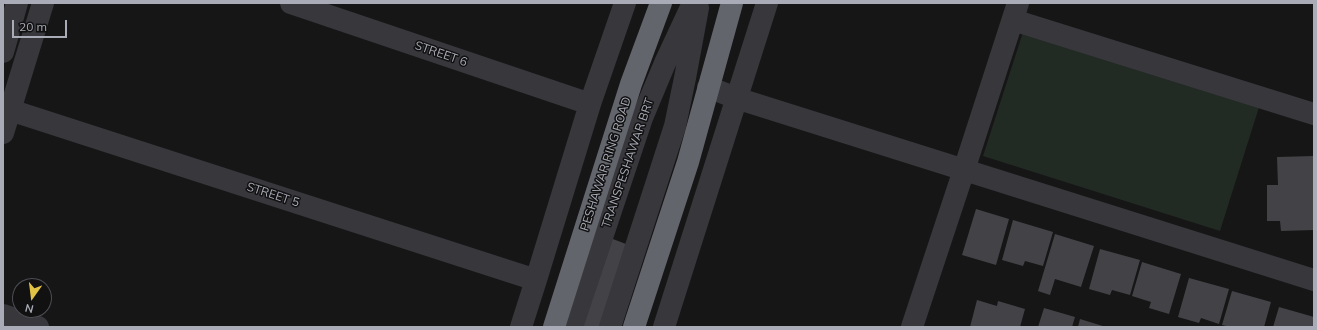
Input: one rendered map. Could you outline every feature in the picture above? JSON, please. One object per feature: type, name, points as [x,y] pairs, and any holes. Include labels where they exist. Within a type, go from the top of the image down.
[{"type":"highway","name":"PESHAWAR RING ROAD","points":[[554,327],[631,84],[661,3]]},
{"type":"highway","points":[[634,327],[688,162],[732,3]]},
{"type":"street","points":[[3,52],[17,3]]},
{"type":"street","points":[[3,133],[43,3]]},
{"type":"street","name":"STREET 6","points":[[291,3],[590,104]]},
{"type":"street","points":[[520,327],[590,104],[625,3]]},
{"type":"street","name":"TRANSPESHAWAR BRT","points":[[572,327],[642,118],[665,63],[693,3]]},
{"type":"street","points":[[610,327],[675,126],[699,3]]},
{"type":"street","points":[[664,327],[767,3]]},
{"type":"street","points":[[912,327],[1015,11],[1314,114]]},
{"type":"street","points":[[708,87],[736,98],[1314,280]]},
{"type":"street","name":"STREET 5","points":[[10,110],[536,280]]},
{"type":"street","points":[[3,316],[38,327]]},
{"type":"shaded area","points":[[1024,29],[1260,104],[1220,231],[983,156]]},
{"type":"building","points":[[1314,156],[1314,230],[1281,231],[1280,221],[1267,221],[1267,185],[1278,185],[1277,157]]},
{"type":"building","points":[[976,209],[1009,219],[996,265],[962,255]]},
{"type":"building","points":[[1013,220],[1053,232],[1043,266],[1025,261],[1023,266],[1002,260]]},
{"type":"building","points":[[1055,234],[1094,246],[1081,287],[1055,279],[1050,295],[1038,291]]},
{"type":"building","points":[[605,236],[626,244],[600,327],[577,327]]},
{"type":"building","points":[[1100,249],[1140,260],[1130,295],[1112,290],[1110,295],[1089,289]]},
{"type":"building","points":[[1142,262],[1181,274],[1169,314],[1149,308],[1151,302],[1132,296]]},
{"type":"building","points":[[1189,278],[1229,289],[1219,324],[1201,318],[1199,323],[1178,317]]},
{"type":"building","points":[[1232,291],[1271,302],[1264,327],[1230,327],[1222,325]]},
{"type":"building","points":[[977,300],[997,306],[998,301],[1025,309],[1020,327],[970,327]]},
{"type":"building","points":[[1279,307],[1314,317],[1314,327],[1273,327]]},
{"type":"building","points":[[1044,308],[1075,317],[1072,327],[1038,327]]},
{"type":"building","points":[[1080,319],[1106,327],[1078,327]]}]
